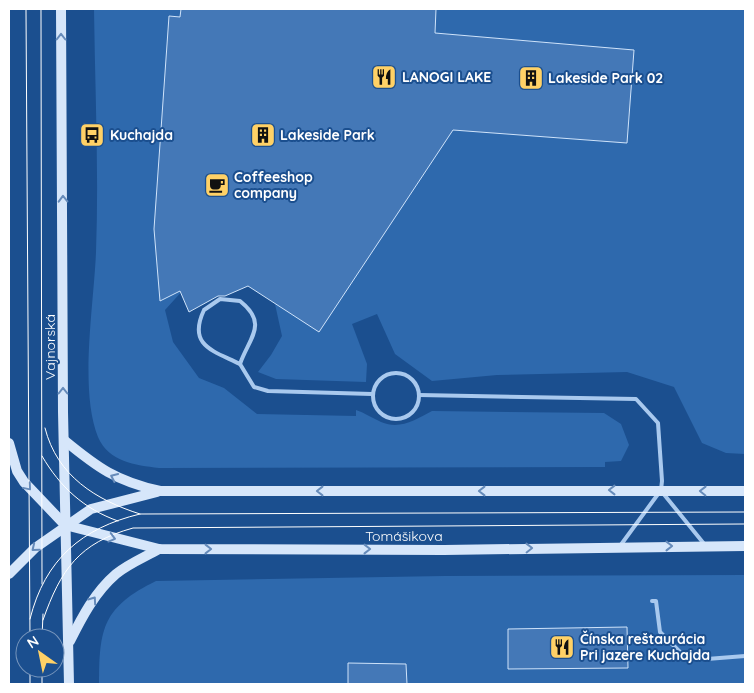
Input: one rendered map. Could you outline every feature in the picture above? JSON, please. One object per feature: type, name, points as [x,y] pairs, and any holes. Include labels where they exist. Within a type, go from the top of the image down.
[{"type":"main road","name":"Vajnorská","points":[[61,9],[65,525],[69,684]]},
{"type":"main road","points":[[64,440],[114,478],[160,492]]},
{"type":"main road","points":[[9,443],[17,471],[24,482],[65,525]]},
{"type":"main road","points":[[9,574],[22,559],[65,525],[91,509],[160,492],[745,491]]},
{"type":"main road","name":"Tomášikova","points":[[65,525],[159,549],[444,550],[620,546],[745,546]]},
{"type":"main road","points":[[69,642],[89,606],[107,583],[116,574],[159,549]]},
{"type":"lane","points":[[240,364],[255,336],[253,316],[240,301],[220,299],[204,310],[198,329],[200,339],[214,353],[240,364],[254,387],[268,391],[372,394]]},
{"type":"lane","points":[[396,372],[412,378],[419,395],[418,404],[412,412],[405,418],[395,419],[386,417],[378,412],[373,403],[372,394],[380,378],[387,373],[396,372]]},
{"type":"lane","points":[[419,395],[636,399],[658,423],[661,490],[707,547]]},
{"type":"lane","points":[[620,546],[661,490]]},
{"type":"lane","points":[[652,601],[656,601],[660,632],[681,653],[707,659],[745,656]]},
{"type":"shaded area","points":[[94,9],[745,9],[745,454],[726,453],[702,443],[674,387],[627,372],[497,375],[432,381],[395,354],[377,314],[352,324],[367,364],[366,382],[276,379],[258,372],[282,336],[275,304],[252,276],[184,289],[165,310],[173,342],[199,378],[224,388],[257,414],[356,416],[356,410],[381,422],[395,425],[407,423],[432,411],[604,413],[621,424],[629,445],[621,461],[605,462],[605,467],[159,468],[124,461],[116,457],[109,452],[98,437],[92,418],[89,396],[89,346],[97,222]]},
{"type":"shaded area","points":[[745,575],[745,684],[99,684],[100,648],[108,621],[125,600],[156,581],[444,576]]},
{"type":"building","points":[[181,9],[436,9],[435,33],[634,50],[627,143],[453,130],[319,332],[248,286],[225,296],[218,296],[189,312],[180,291],[160,301],[154,229],[169,16],[180,17]]},
{"type":"building","points":[[627,627],[628,668],[508,669],[508,629]]},
{"type":"building","points":[[348,663],[406,664],[407,684],[348,684]]},
{"type":"tram line","points":[[26,9],[30,628]]},
{"type":"tram line","points":[[41,9],[42,584]]},
{"type":"tram line","points":[[45,428],[59,460],[80,484],[108,501],[140,514]]},
{"type":"tram line","points":[[42,456],[57,478],[74,496],[94,510],[118,521]]},
{"type":"tram line","points":[[30,619],[45,579],[69,549],[100,528],[140,514],[745,512]]},
{"type":"tram line","points":[[43,620],[57,586],[74,560],[99,542],[114,534],[133,528],[745,524]]},
{"type":"tram line","points":[[42,628],[43,614]]},
{"type":"tram line","points":[[30,678],[30,684]]},
{"type":"tram line","points":[[42,678],[42,684]]},
{"type":"place","name":"LANOGI LAKE","points":[[384,77]]},
{"type":"place","name":"Lakeside Park 02","points":[[531,78]]},
{"type":"place","name":"Kuchajda","points":[[92,135]]},
{"type":"place","name":"Lakeside Park","points":[[263,135]]},
{"type":"place","name":"Coffeeshop company","points":[[217,185]]},
{"type":"place","name":"Čínska reštaurácia Pri jazere Kuchajda","points":[[562,647]]}]
